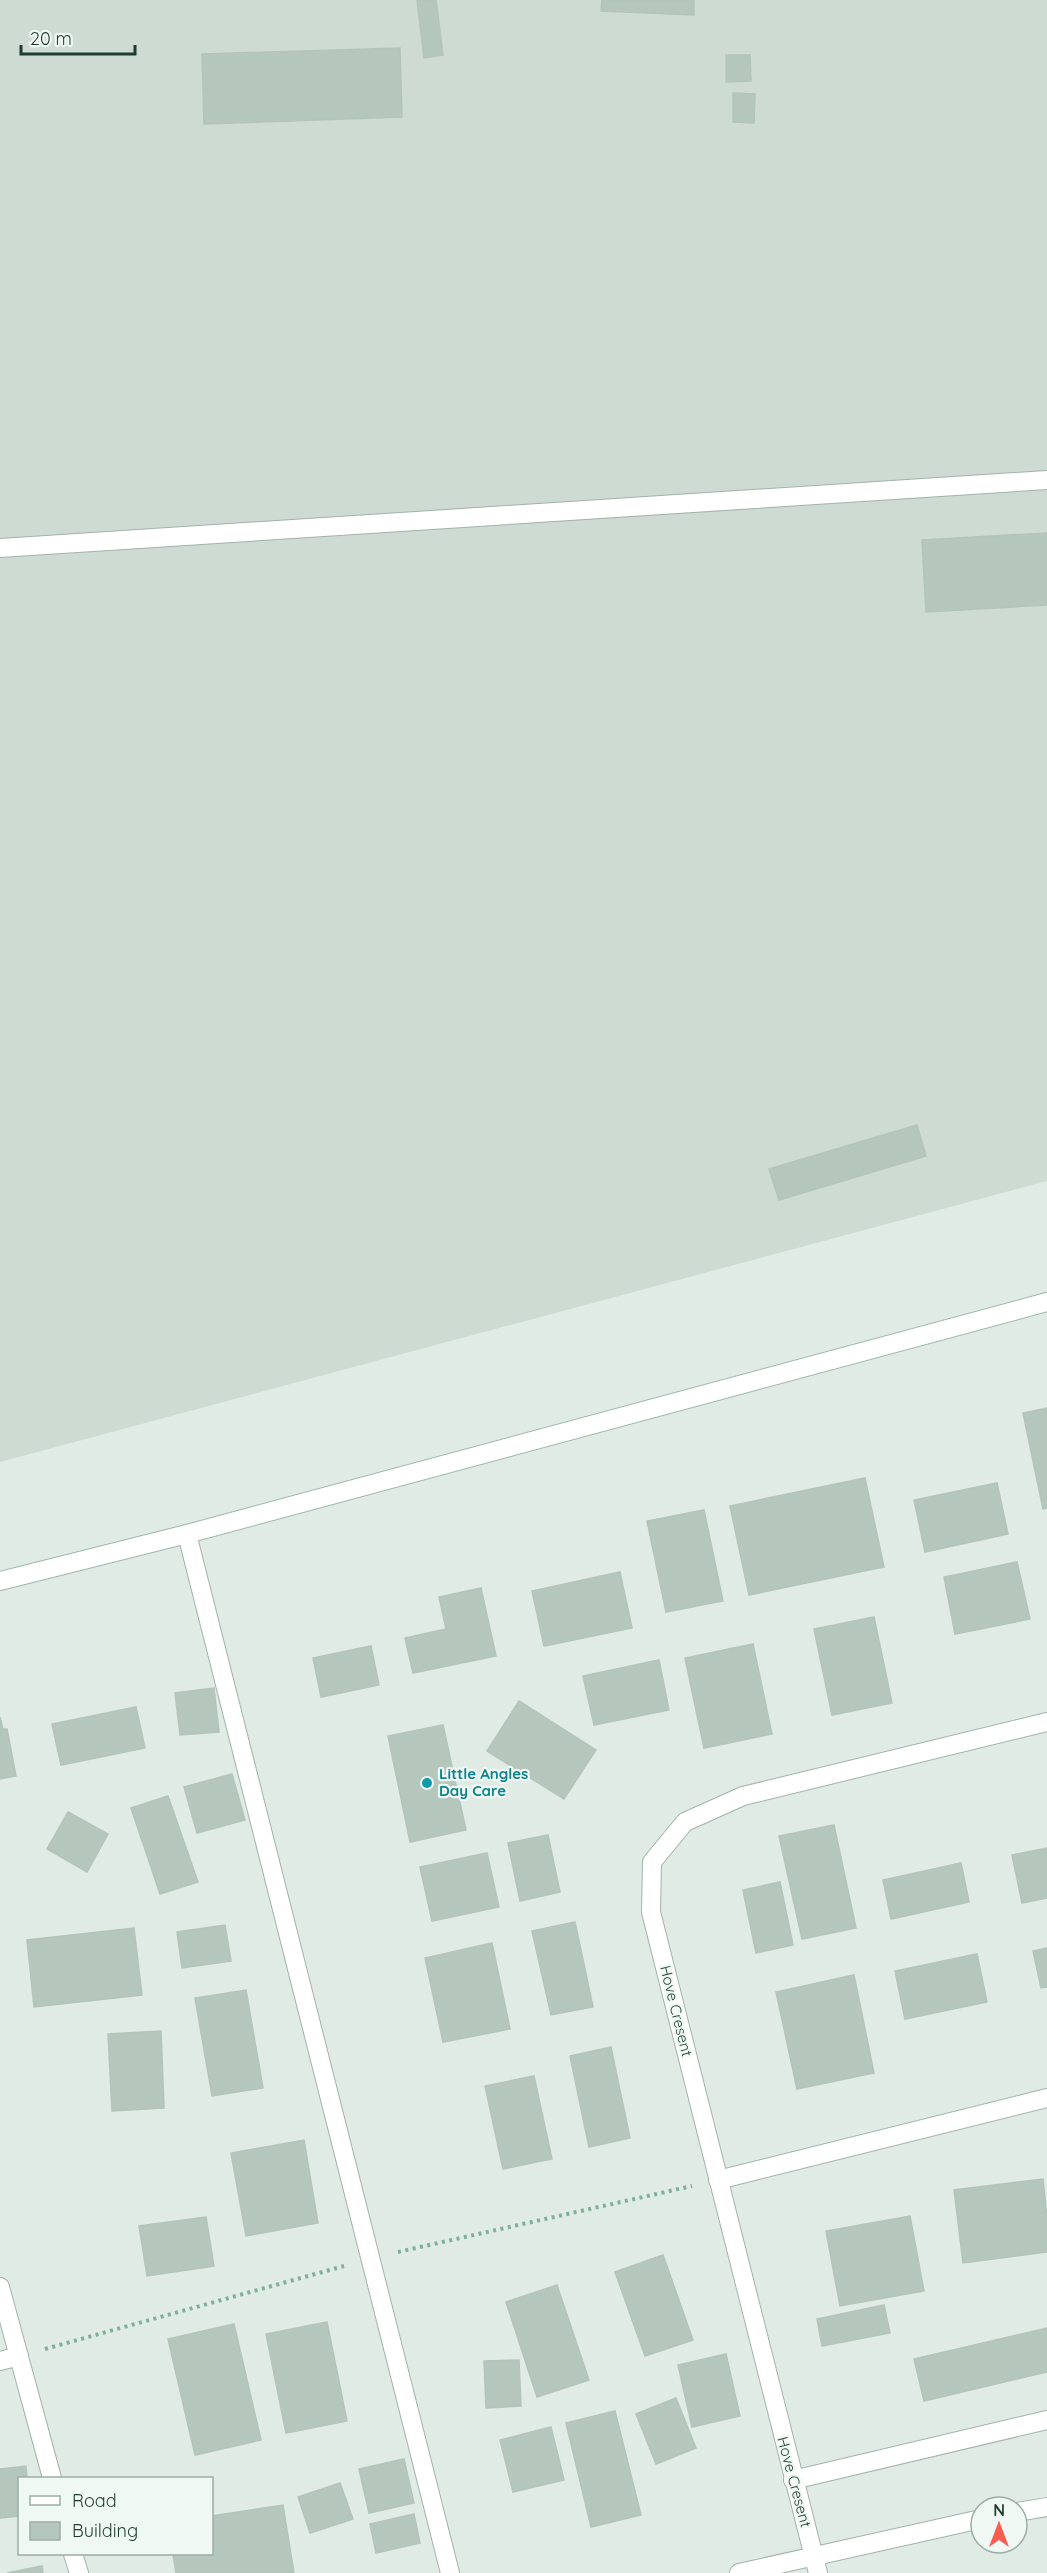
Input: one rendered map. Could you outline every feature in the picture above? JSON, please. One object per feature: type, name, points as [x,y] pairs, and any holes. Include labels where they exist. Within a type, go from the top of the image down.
[{"type":"street","points":[[0,548],[1047,480]]},
{"type":"street","points":[[0,1581],[188,1534],[1047,1302]]},
{"type":"street","points":[[188,1534],[450,2573]]},
{"type":"street","name":"Hove Cresent","points":[[818,2573],[651,1912],[652,1862],[685,1822],[743,1796],[1047,1722]]},
{"type":"street","points":[[718,2180],[1047,2098]]},
{"type":"street","points":[[0,2287],[52,2477]]},
{"type":"street","points":[[0,2361],[19,2356]]},
{"type":"street","points":[[793,2480],[1047,2420]]},
{"type":"street","points":[[1029,2510],[1047,2507]]},
{"type":"street","points":[[739,2573],[969,2522]]},
{"type":"street","points":[[74,2555],[79,2573]]},
{"type":"shaded area","points":[[0,0],[1047,0],[1047,1181],[0,1462]]},
{"type":"building","points":[[417,0],[436,0],[443,55],[424,58]]},
{"type":"building","points":[[602,0],[694,0],[694,15],[601,11]]},
{"type":"building","points":[[400,48],[402,117],[204,124],[202,54]]},
{"type":"building","points":[[726,55],[750,55],[751,81],[726,82]]},
{"type":"building","points":[[733,93],[755,94],[754,123],[733,122]]},
{"type":"building","points":[[1047,533],[1047,605],[926,612],[922,540]]},
{"type":"building","points":[[917,1125],[926,1156],[779,1200],[769,1169]]},
{"type":"building","points":[[1047,1408],[1047,1508],[1043,1509],[1023,1413]]},
{"type":"building","points":[[865,1478],[884,1567],[749,1595],[730,1506]]},
{"type":"building","points":[[997,1483],[1008,1534],[925,1552],[914,1500]]},
{"type":"building","points":[[704,1510],[723,1601],[666,1612],[647,1521]]},
{"type":"building","points":[[1017,1562],[1030,1619],[955,1634],[944,1577]]},
{"type":"building","points":[[620,1572],[632,1628],[544,1646],[532,1591]]},
{"type":"building","points":[[481,1588],[496,1656],[413,1673],[405,1638],[446,1629],[439,1597]]},
{"type":"building","points":[[874,1617],[892,1703],[832,1715],[814,1629]]},
{"type":"building","points":[[753,1644],[772,1734],[704,1748],[685,1658]]},
{"type":"building","points":[[371,1646],[379,1685],[321,1697],[313,1658]]},
{"type":"building","points":[[659,1660],[669,1710],[594,1725],[583,1676]]},
{"type":"building","points":[[214,1688],[219,1732],[180,1735],[175,1693]]},
{"type":"building","points":[[519,1701],[596,1750],[564,1799],[487,1751]]},
{"type":"building","points":[[136,1707],[145,1748],[61,1765],[52,1724]]},
{"type":"building","points":[[0,1717],[3,1729],[7,1729],[16,1776],[0,1779]]},
{"type":"building","name":"Little Angles Day Care","points":[[443,1725],[466,1830],[410,1842],[388,1736]]},
{"type":"building","points":[[232,1774],[245,1820],[197,1833],[184,1787]]},
{"type":"building","points":[[168,1796],[198,1882],[160,1894],[131,1808]]},
{"type":"building","points":[[68,1812],[108,1834],[87,1872],[47,1849]]},
{"type":"building","points":[[834,1825],[856,1928],[802,1939],[779,1836]]},
{"type":"building","points":[[548,1835],[560,1892],[520,1901],[508,1843]]},
{"type":"building","points":[[1047,1848],[1047,1898],[1022,1903],[1012,1855]]},
{"type":"building","points":[[487,1853],[499,1907],[432,1921],[420,1867]]},
{"type":"building","points":[[961,1863],[969,1902],[891,1919],[883,1880]]},
{"type":"building","points":[[780,1882],[793,1945],[756,1953],[743,1890]]},
{"type":"building","points":[[575,1922],[593,2007],[551,2015],[532,1931]]},
{"type":"building","points":[[225,1925],[231,1961],[182,1968],[177,1932]]},
{"type":"building","points":[[134,1928],[142,1995],[34,2007],[27,1940]]},
{"type":"building","points":[[492,1943],[510,2029],[443,2042],[425,1958]]},
{"type":"building","points":[[1047,1948],[1047,1987],[1041,1988],[1033,1951]]},
{"type":"building","points":[[977,1954],[987,2002],[905,2019],[895,1971]]},
{"type":"building","points":[[854,1975],[874,2073],[797,2089],[776,1992]]},
{"type":"building","points":[[246,1990],[263,2088],[212,2096],[195,1998]]},
{"type":"building","points":[[161,2031],[164,2108],[112,2111],[108,2034]]},
{"type":"building","points":[[611,2047],[630,2138],[589,2147],[570,2056]]},
{"type":"building","points":[[534,2076],[552,2159],[503,2169],[485,2086]]},
{"type":"building","points":[[304,2140],[318,2223],[246,2236],[231,2153]]},
{"type":"building","points":[[1043,2179],[1047,2218],[1047,2252],[963,2263],[954,2190]]},
{"type":"building","points":[[910,2216],[924,2291],[840,2306],[826,2231]]},
{"type":"building","points":[[206,2217],[214,2266],[147,2276],[139,2226]]},
{"type":"building","points":[[663,2255],[693,2340],[645,2356],[615,2272]]},
{"type":"building","points":[[557,2285],[589,2380],[537,2397],[506,2302]]},
{"type":"building","points":[[884,2305],[890,2333],[822,2346],[817,2319]]},
{"type":"building","points":[[327,2322],[347,2421],[286,2433],[266,2334]]},
{"type":"building","points":[[234,2324],[261,2440],[195,2455],[168,2339]]},
{"type":"building","points":[[1047,2328],[1047,2372],[924,2401],[914,2359]]},
{"type":"building","points":[[726,2354],[740,2416],[692,2427],[678,2365]]},
{"type":"building","points":[[519,2360],[521,2406],[486,2408],[484,2361]]},
{"type":"building","points":[[676,2398],[696,2448],[656,2464],[636,2414]]},
{"type":"building","points":[[615,2411],[641,2515],[591,2527],[566,2423]]},
{"type":"building","points":[[551,2427],[564,2480],[513,2492],[500,2440]]},
{"type":"building","points":[[404,2459],[414,2503],[369,2513],[359,2469]]},
{"type":"building","points":[[26,2466],[27,2477],[18,2477],[18,2516],[0,2518],[0,2469]]},
{"type":"building","points":[[340,2483],[353,2519],[310,2533],[298,2497]]},
{"type":"building","points":[[283,2505],[294,2573],[176,2573],[173,2555],[213,2555],[213,2516]]},
{"type":"building","points":[[414,2514],[420,2543],[376,2553],[370,2524]]},
{"type":"building","points":[[42,2566],[43,2573],[7,2573]]},
{"type":"place","name":"Little Angles Day Care","points":[[427,1783]]}]
